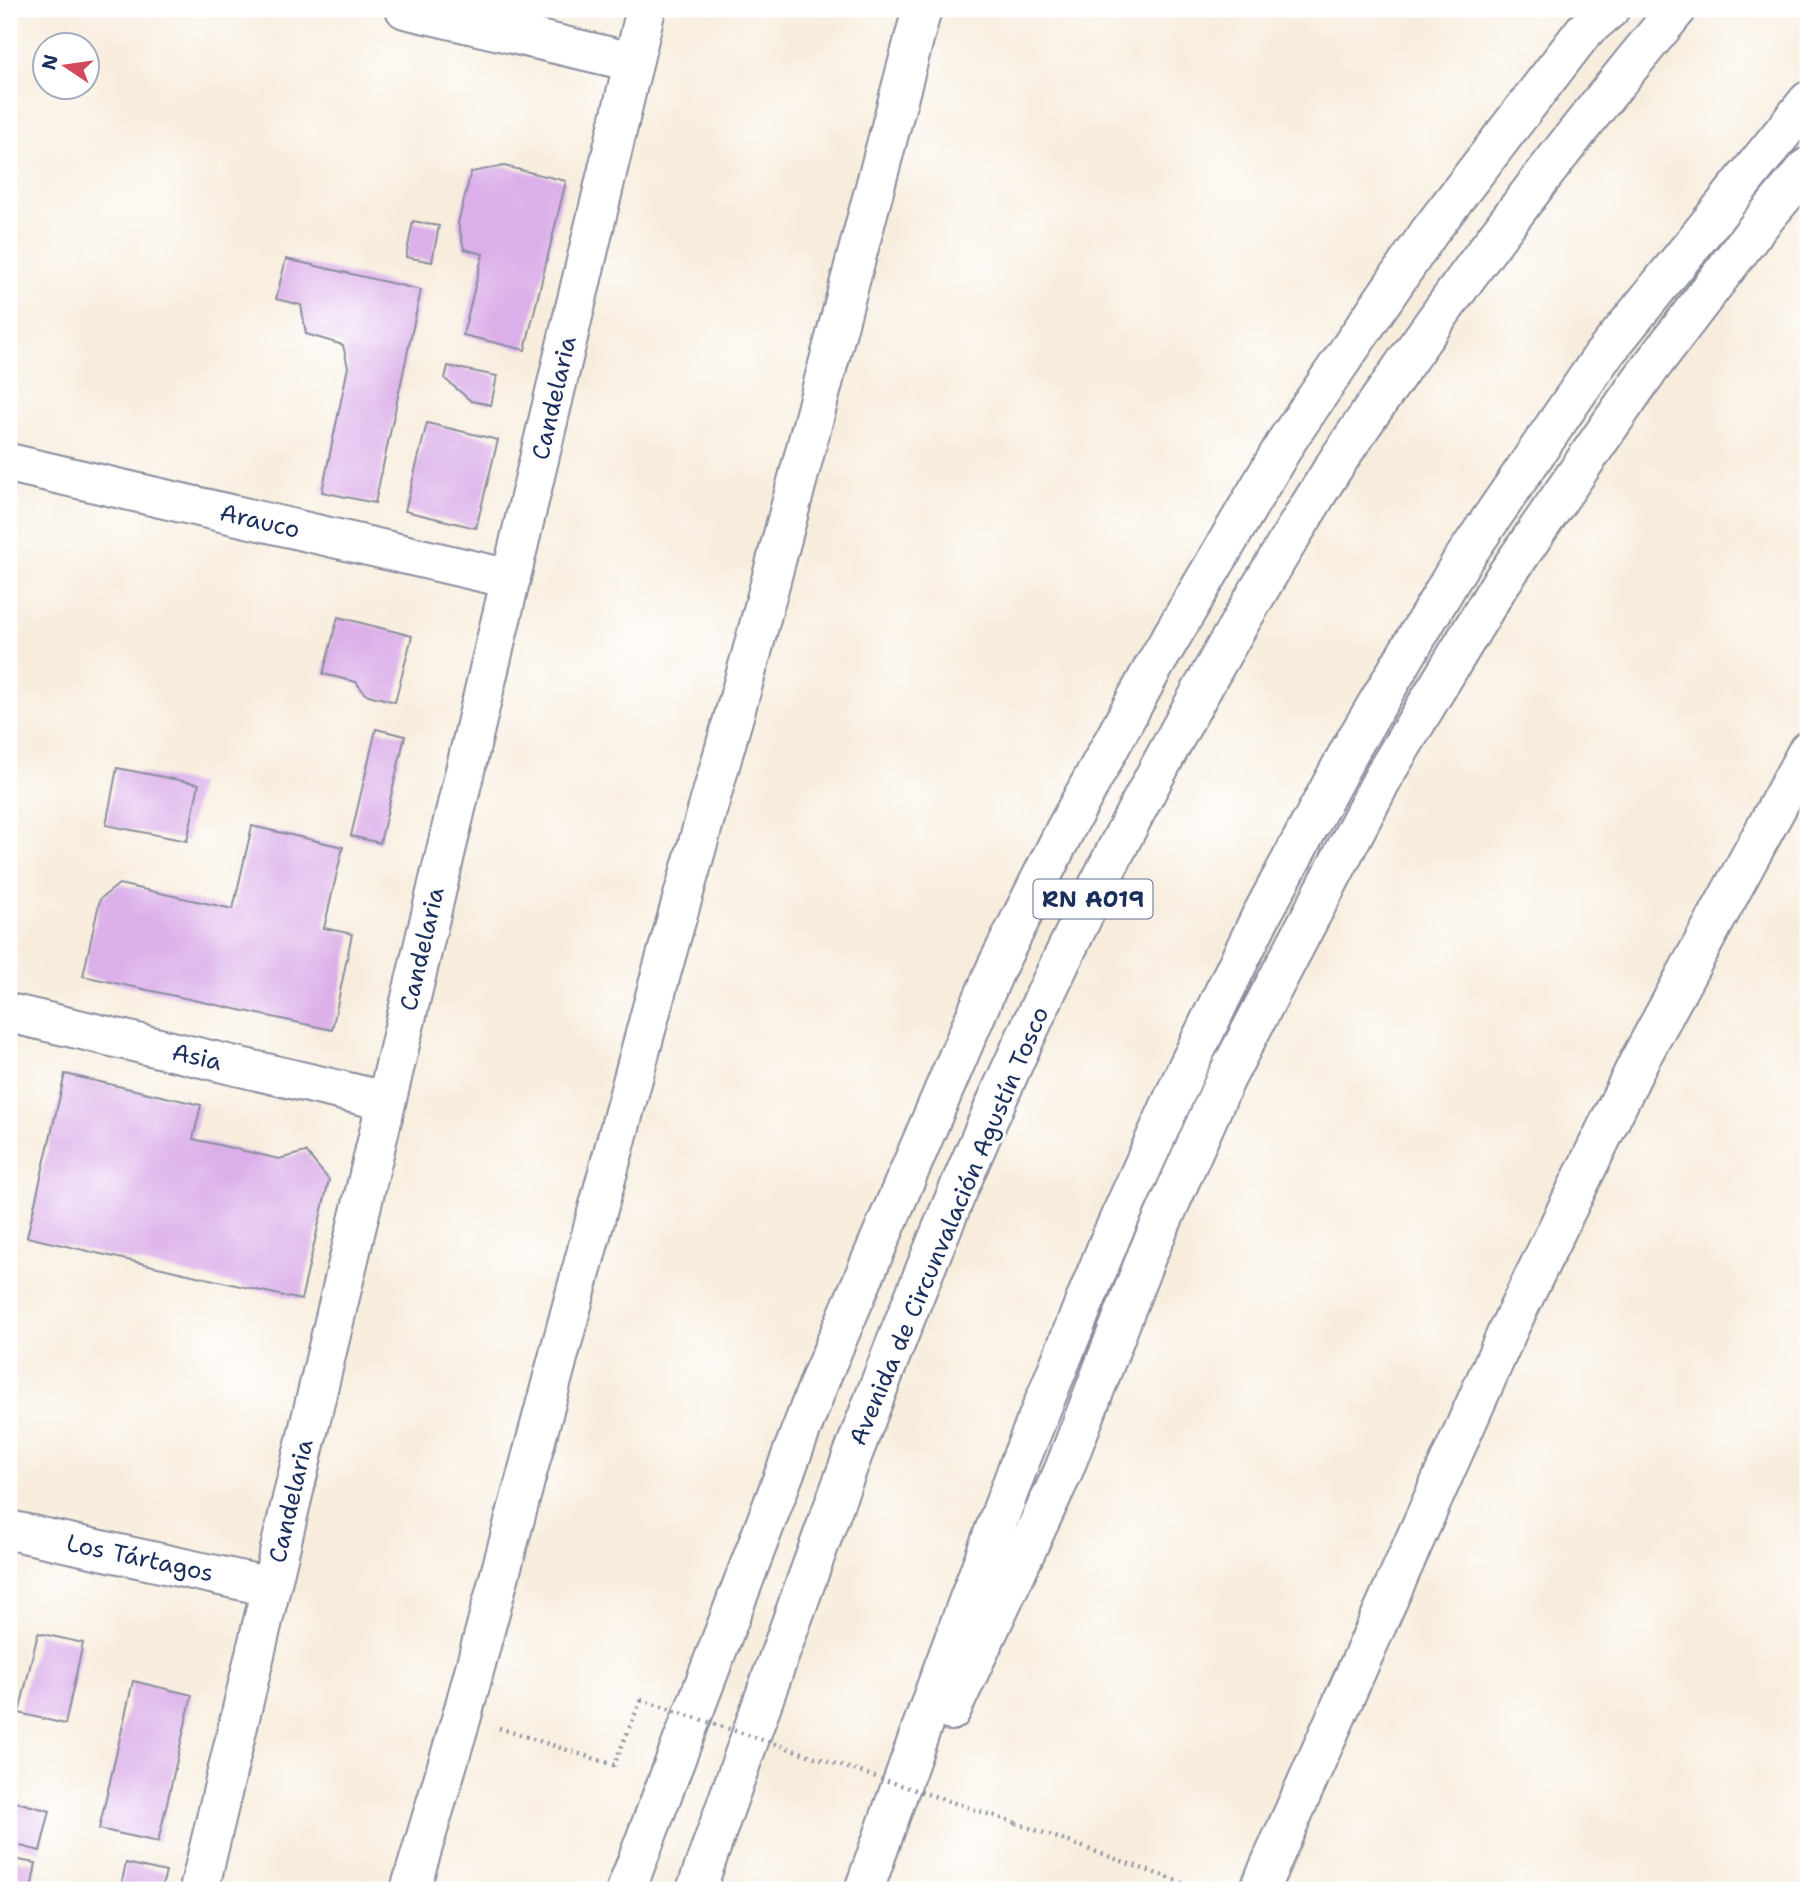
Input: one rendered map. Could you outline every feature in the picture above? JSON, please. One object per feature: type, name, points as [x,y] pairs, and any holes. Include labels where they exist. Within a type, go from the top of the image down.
[{"type":"main road","points":[[405,9],[633,62]]},
{"type":"main road","name":"Candelaria","points":[[199,1890],[646,9]]},
{"type":"main road","points":[[410,1890],[462,1716],[661,974],[752,652],[922,9]]},
{"type":"main road","points":[[626,1890],[821,1375],[996,968],[1066,828],[1153,668],[1289,439],[1430,231],[1584,31],[1610,9]]},
{"type":"main road","name":"Avenida de Circunvalación Agustín Tosco","points":[[696,1890],[876,1392],[968,1166],[1045,996],[1117,851],[1204,686],[1331,470],[1467,274],[1622,74],[1677,9]]},
{"type":"main road","points":[[866,1890],[935,1690],[1016,1472],[1106,1249],[1187,1068],[1260,918],[1351,748],[1467,552],[1601,359],[1808,101]]},
{"type":"main road","points":[[866,1890],[1063,1472],[1147,1255],[1225,1080],[1386,772],[1498,587],[1641,380],[1760,224],[1808,167]]},
{"type":"main road","name":"Arauco","points":[[9,463],[511,579]]},
{"type":"main road","points":[[1259,1890],[1508,1328],[1639,1061],[1808,750]]},
{"type":"main road","name":"Asia","points":[[9,1013],[386,1101]]},
{"type":"main road","name":"Los Tártagos","points":[[9,1530],[271,1587]]},
{"type":"path","points":[[462,1716],[614,1765],[640,1700],[1016,1823],[1202,1890]]},
{"type":"building","points":[[504,166],[566,181],[525,350],[463,335],[483,254],[464,249],[458,223],[471,172]]},
{"type":"building","points":[[413,221],[439,226],[432,262],[406,257]]},
{"type":"building","points":[[286,259],[421,290],[375,503],[322,492],[348,367],[343,345],[306,334],[301,305],[276,299]]},
{"type":"building","points":[[448,366],[497,376],[491,405],[471,401],[445,379]]},
{"type":"building","points":[[427,423],[498,440],[476,528],[405,511]]},
{"type":"building","points":[[338,617],[412,636],[395,702],[365,694],[356,682],[323,674]]},
{"type":"building","points":[[376,729],[405,736],[380,843],[351,836]]},
{"type":"building","points":[[117,768],[199,784],[187,841],[106,825]]},
{"type":"building","points":[[252,826],[343,847],[324,928],[352,934],[332,1030],[83,976],[100,899],[119,884],[233,909]]},
{"type":"building","points":[[65,1074],[201,1105],[193,1139],[279,1159],[306,1152],[329,1180],[301,1300],[27,1237]]},
{"type":"building","points":[[38,1633],[83,1643],[65,1724],[19,1713]]},
{"type":"building","points":[[133,1681],[192,1695],[158,1842],[99,1829]]},
{"type":"building","points":[[9,1800],[50,1811],[40,1851],[9,1843]]},
{"type":"building","points":[[12,1859],[36,1863],[31,1890],[9,1890]]},
{"type":"building","points":[[126,1863],[166,1872],[161,1890],[120,1890]]}]
